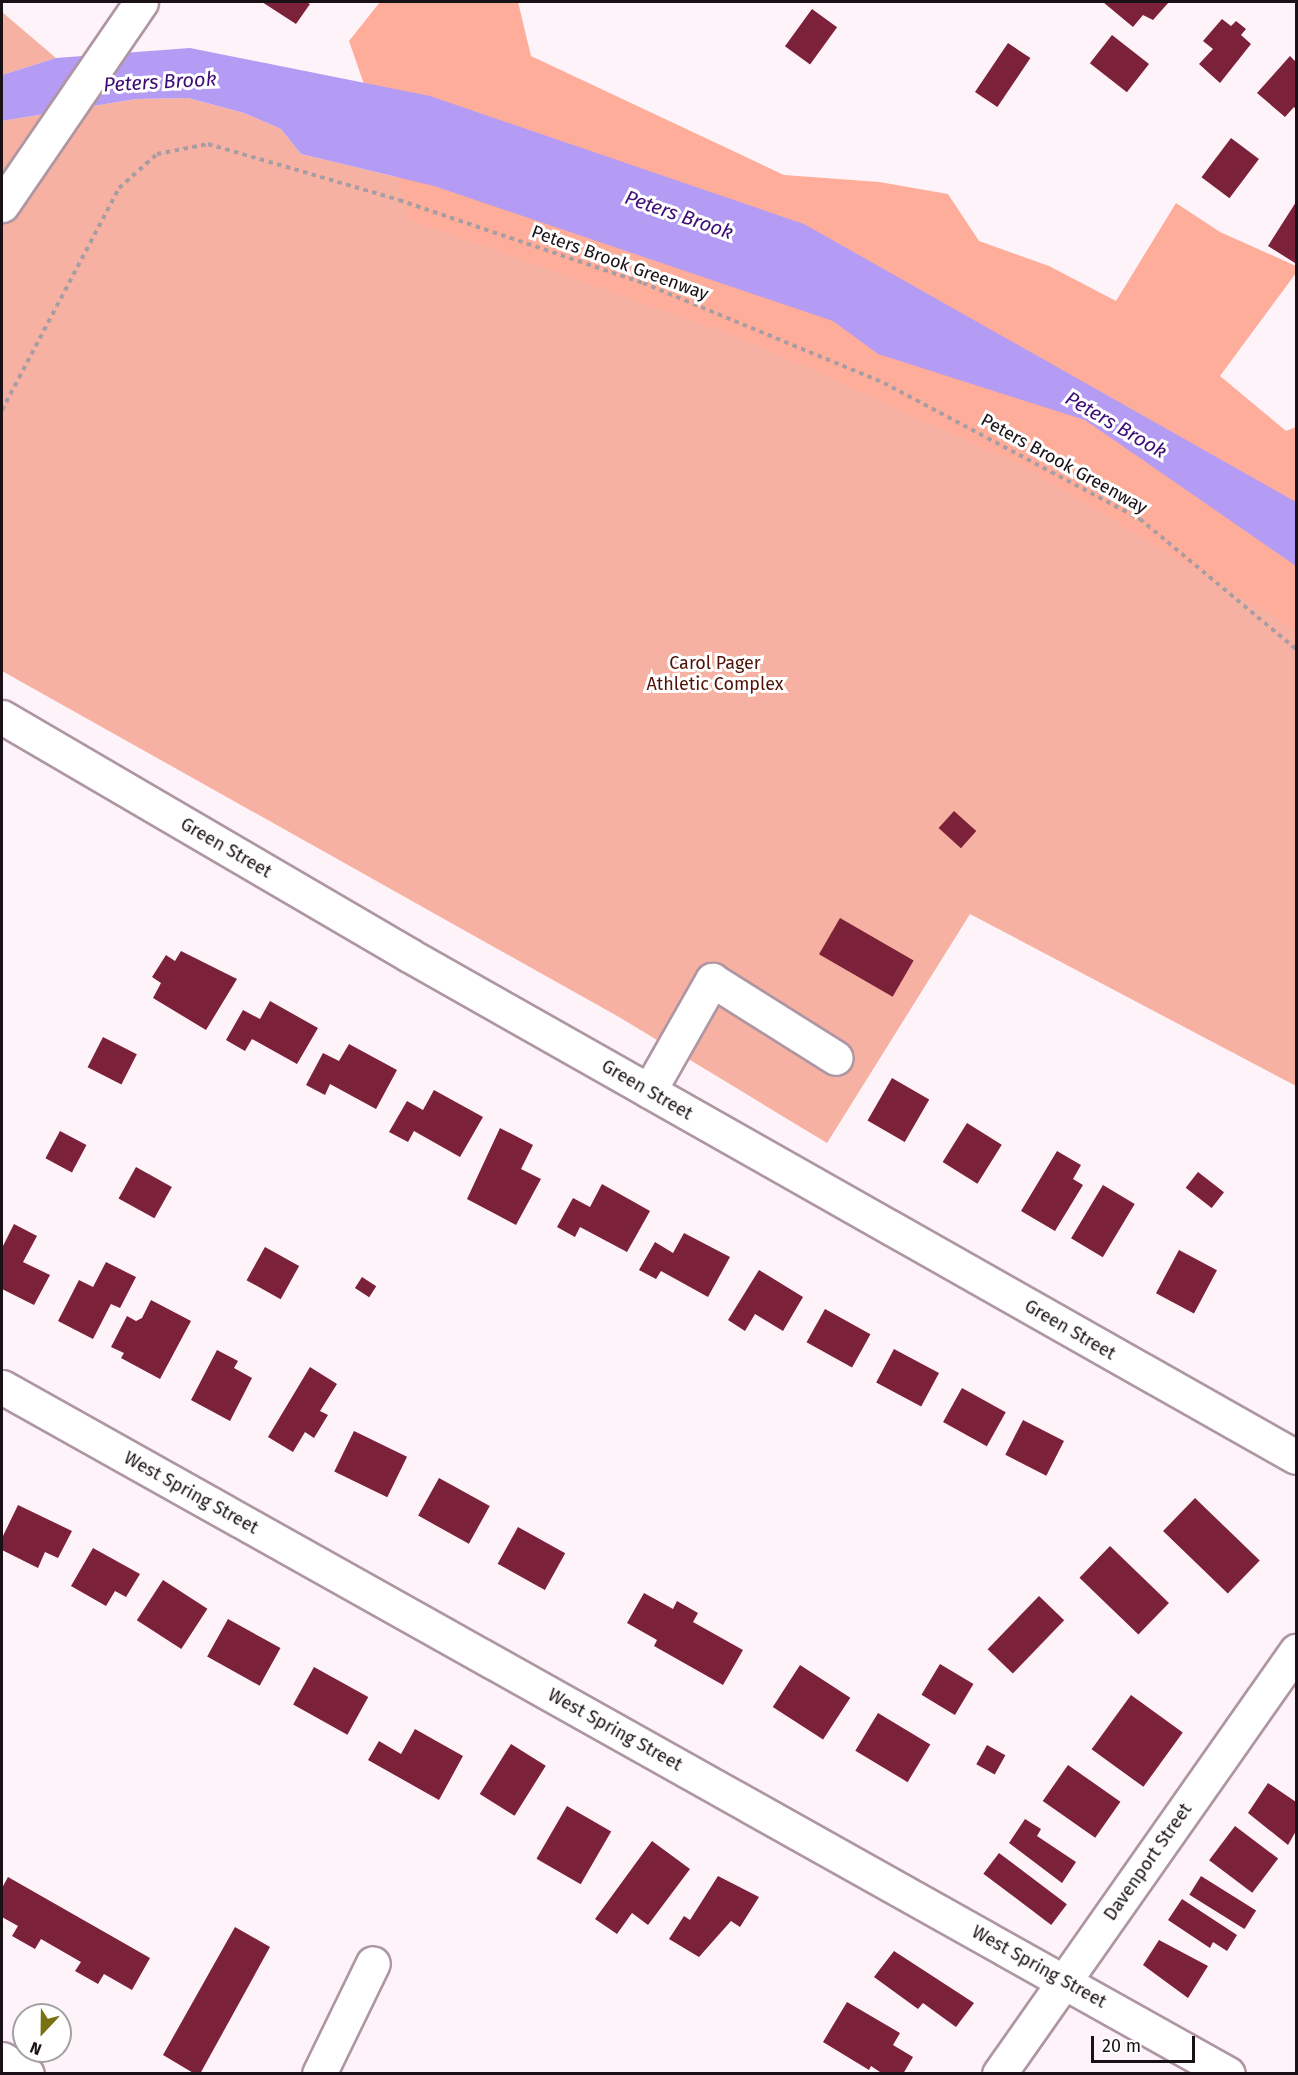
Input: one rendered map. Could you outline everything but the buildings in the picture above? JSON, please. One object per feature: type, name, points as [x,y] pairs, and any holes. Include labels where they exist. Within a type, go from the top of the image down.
[{"type":"street","points":[[2,205],[141,2]]},
{"type":"street","name":"Green Street","points":[[2,717],[649,1091],[1296,1457]]},
{"type":"street","points":[[649,1091],[712,980],[836,1058]]},
{"type":"street","name":"West Spring Street","points":[[2,1387],[1228,2073]]},
{"type":"street","name":"Davenport Street","points":[[999,2073],[1296,1651]]},
{"type":"street","points":[[319,2073],[373,1963]]},
{"type":"street","points":[[2,2059],[27,2073]]},
{"type":"path","name":"Peters Brook Greenway","points":[[2,410],[119,188],[157,154],[208,144],[399,200],[643,283],[884,383],[1140,519],[1296,649]]},
{"type":"green space","points":[[2,12],[56,58],[2,75]]},
{"type":"green space","name":"Carol Pager Athletic Complex","points":[[188,98],[244,113],[281,129],[301,154],[434,186],[1296,566],[1296,1086],[970,914],[827,1143],[619,1017],[2,671],[2,121],[136,99]]},
{"type":"shaded area","points":[[380,2],[518,2],[531,56],[784,175],[879,182],[948,194],[979,241],[1049,266],[1116,301],[1176,203],[1220,232],[1296,266],[1296,273],[1220,376],[1286,431],[1296,427],[1296,630],[1027,468],[749,341],[411,220],[349,41]]},
{"type":"water","name":"Peters Brook","points":[[190,48],[430,96],[804,224],[1296,502],[1296,566],[1085,420],[878,354],[833,321],[434,186],[301,154],[281,129],[244,113],[188,98],[136,99],[2,121],[2,75],[56,58]]}]
